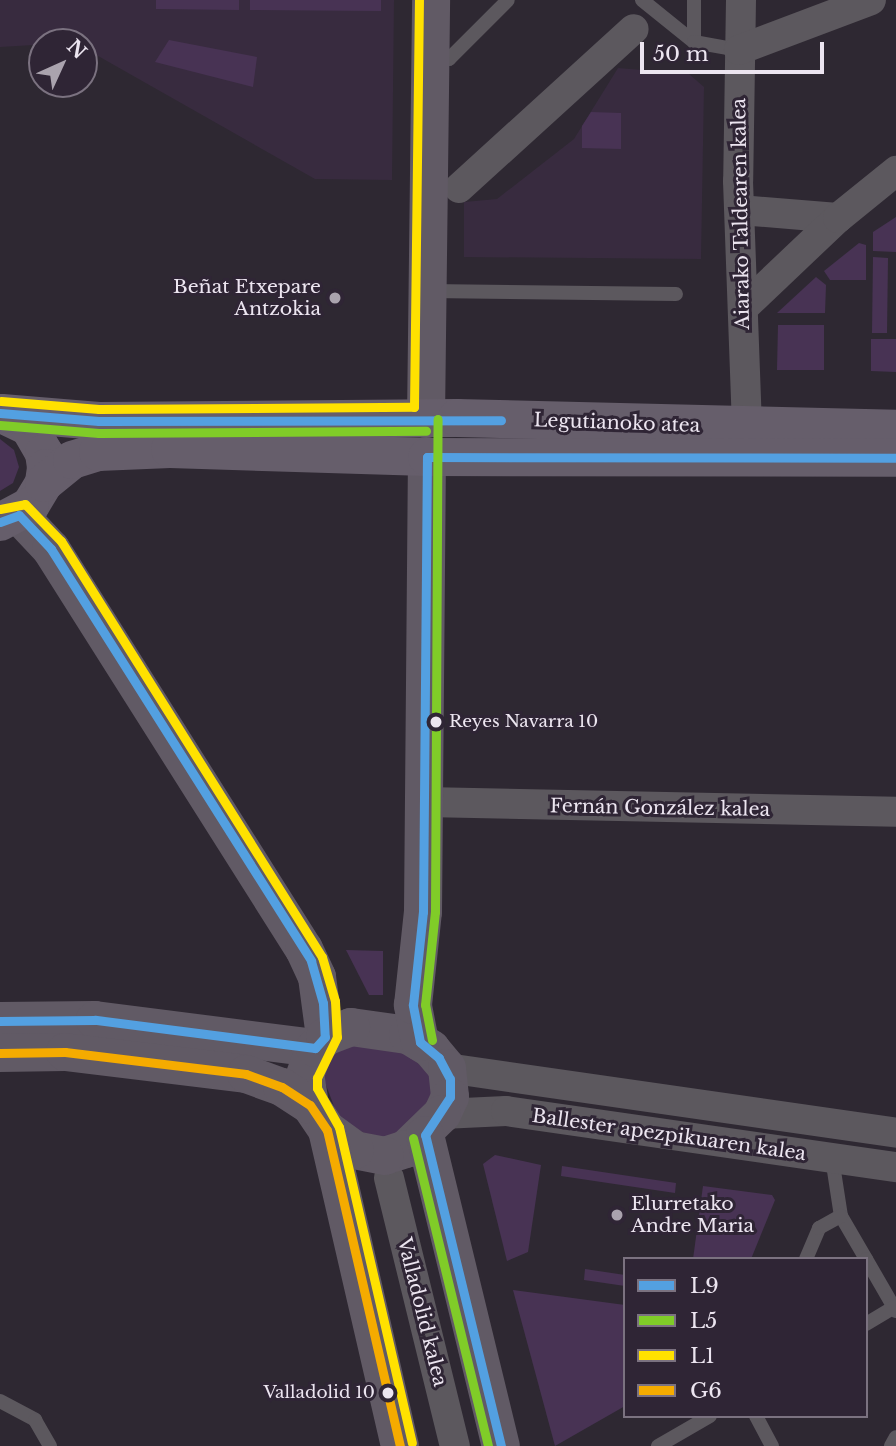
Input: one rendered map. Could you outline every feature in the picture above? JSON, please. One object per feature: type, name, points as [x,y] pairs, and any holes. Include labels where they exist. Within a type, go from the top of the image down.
[{"type":"main road","points":[[421,1042],[413,1005],[423,912],[425,802],[426,291],[430,0]]},
{"type":"main road","points":[[1,413],[17,418],[38,439],[44,453],[44,483]]},
{"type":"main road","name":"Legutianoko atea","points":[[1,413],[99,421],[426,419],[747,428],[896,429]]},
{"type":"main road","name":"Legutianoko atea","points":[[10,518],[44,483],[72,460],[112,451],[322,451],[427,457],[896,458]]},
{"type":"main road","points":[[10,518],[51,548],[304,949],[317,977],[320,1042],[305,1075],[318,1117],[400,1446]]},
{"type":"main road","points":[[0,1021],[95,1020],[320,1042],[351,1027],[395,1030],[421,1042],[447,1068],[450,1097],[433,1125],[385,1156],[355,1150],[282,1087],[246,1074],[65,1052],[0,1053]]},
{"type":"main road","points":[[433,1125],[501,1446]]},
{"type":"street","name":"Aiarako Taldearen kalea","points":[[741,0],[740,210],[747,428]]},
{"type":"street","points":[[739,50],[871,0]]},
{"type":"street","points":[[459,188],[634,29]]},
{"type":"street","points":[[743,308],[838,218],[896,171]]},
{"type":"street","points":[[740,210],[838,218]]},
{"type":"street","name":"Fernán González kalea","points":[[425,802],[896,812]]},
{"type":"street","name":"Ballester apezpikuaren kalea","points":[[447,1068],[896,1133]]},
{"type":"street","name":"Ballester apezpikuaren kalea","points":[[433,1125],[506,1111],[896,1167]]},
{"type":"street","name":"Valladolid kalea","points":[[390,1178],[455,1446]]},
{"type":"lane","points":[[430,59],[449,59],[508,0]]},
{"type":"lane","points":[[642,0],[694,42],[739,50]]},
{"type":"lane","points":[[694,0],[694,42]]},
{"type":"lane","points":[[426,291],[676,293]]},
{"type":"lane","points":[[832,1158],[841,1216],[865,1257]]},
{"type":"lane","points":[[807,1257],[819,1228],[841,1216]]},
{"type":"lane","points":[[868,1262],[895,1309],[868,1323]]},
{"type":"lane","points":[[0,1401],[34,1420],[50,1446]]},
{"type":"lane","points":[[658,1446],[707,1418]]},
{"type":"lane","points":[[757,1418],[772,1446]]},
{"type":"lane","points":[[891,1446],[896,1437]]},
{"type":"shaded area","points":[[0,0],[394,0],[392,180],[315,179],[98,56],[98,28],[28,28],[28,45],[0,47]]},
{"type":"shaded area","points":[[156,0],[239,0],[239,10],[156,9]]},
{"type":"shaded area","points":[[250,0],[381,0],[381,11],[250,10]]},
{"type":"shaded area","points":[[169,40],[257,57],[253,87],[155,62]]},
{"type":"shaded area","points":[[618,68],[689,74],[704,87],[701,259],[464,257],[464,202],[497,199],[574,139]]},
{"type":"shaded area","points":[[591,112],[621,113],[621,149],[582,148],[582,126]]},
{"type":"shaded area","points":[[896,217],[896,252],[873,251],[873,232]]},
{"type":"shaded area","points":[[859,243],[866,245],[866,280],[830,280],[824,271]]},
{"type":"shaded area","points":[[873,257],[888,258],[887,333],[872,333]]},
{"type":"shaded area","points":[[816,277],[826,285],[825,313],[777,313]]},
{"type":"shaded area","points":[[778,325],[824,325],[824,370],[777,370]]},
{"type":"shaded area","points":[[871,339],[896,339],[896,372],[871,371]]},
{"type":"shaded area","points":[[0,439],[14,450],[19,467],[13,483],[0,491]]},
{"type":"shaded area","points":[[346,950],[383,951],[383,995],[369,995]]},
{"type":"shaded area","points":[[349,1045],[400,1047],[436,1079],[427,1109],[398,1136],[375,1138],[346,1125],[335,1109],[323,1077],[329,1056]]},
{"type":"shaded area","points":[[495,1155],[541,1165],[528,1252],[507,1261],[483,1164]]},
{"type":"shaded area","points":[[562,1166],[676,1183],[675,1193],[561,1176]]},
{"type":"shaded area","points":[[703,1186],[772,1195],[775,1200],[752,1257],[693,1257]]},
{"type":"shaded area","points":[[585,1269],[623,1275],[623,1286],[584,1280]]},
{"type":"shaded area","points":[[513,1290],[623,1305],[623,1407],[555,1446]]},
{"type":"transit line","name":"L1","points":[[1,401],[99,409],[414,407],[419,0]]},
{"type":"transit line","name":"L9","points":[[0,413],[99,421],[501,420]]},
{"type":"transit line","name":"L5","points":[[432,1040],[425,1005],[435,912],[438,419]]},
{"type":"transit line","name":"L5","points":[[0,425],[99,433],[426,431]]},
{"type":"transit line","name":"L9","points":[[501,1446],[425,1135],[450,1097],[450,1079],[439,1058],[420,1042],[413,1005],[423,912],[427,457],[896,458]]},
{"type":"transit line","name":"L1","points":[[0,509],[25,504],[61,541],[322,957],[335,1001],[337,1037],[317,1078],[317,1088],[339,1127],[412,1443]]},
{"type":"transit line","name":"L9","points":[[0,522],[19,515],[51,549],[311,961],[323,1003],[325,1037],[315,1048],[95,1020],[0,1021]]},
{"type":"transit line","name":"G6","points":[[0,1053],[65,1052],[246,1074],[282,1087],[310,1105],[327,1130],[400,1446]]},
{"type":"transit line","name":"L5","points":[[413,1138],[488,1446]]},
{"type":"place","name":"Beñat Etxepare Antzokia","points":[[335,298]]},
{"type":"place","name":"Reyes Navarra 10","points":[[436,722]]},
{"type":"place","name":"Elurretako Andre Maria","points":[[617,1215]]},
{"type":"place","name":"Valladolid 10","points":[[388,1393]]}]
